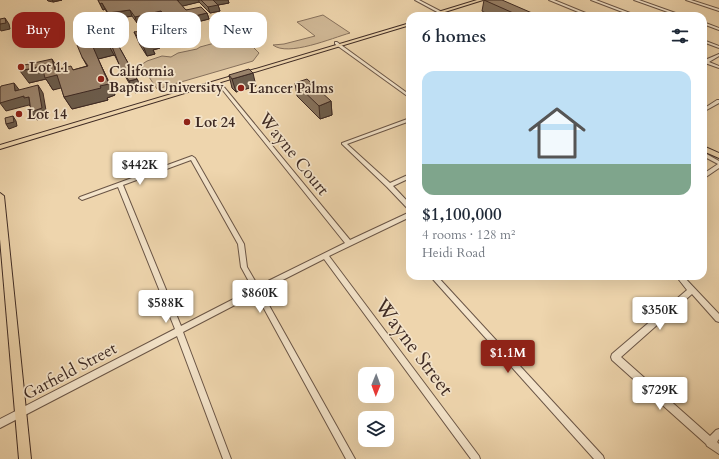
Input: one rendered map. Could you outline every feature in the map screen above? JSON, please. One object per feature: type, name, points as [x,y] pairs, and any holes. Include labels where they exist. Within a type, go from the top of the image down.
[{"type":"main road","points":[[446,12],[471,1],[481,0]]},
{"type":"main road","points":[[449,12],[487,1]]},
{"type":"main road","points":[[338,44],[406,22]]},
{"type":"main road","points":[[0,142],[406,25]]},
{"type":"main road","points":[[0,147],[216,80]]},
{"type":"main road","points":[[707,150],[719,156]]},
{"type":"main road","points":[[0,196],[4,273],[25,459]]},
{"type":"street","points":[[417,0],[438,12]]},
{"type":"street","points":[[551,0],[581,12]]},
{"type":"street","points":[[594,0],[626,12]]},
{"type":"street","points":[[636,0],[670,12]]},
{"type":"street","points":[[688,0],[719,10]]},
{"type":"street","points":[[707,25],[719,29]]},
{"type":"street","points":[[707,42],[719,47]]},
{"type":"street","points":[[338,44],[406,94]]},
{"type":"street","points":[[707,61],[719,55]]},
{"type":"street","points":[[707,63],[719,68]]},
{"type":"street","name":"Wayne Court","points":[[216,80],[349,244]]},
{"type":"street","points":[[707,109],[719,102]]},
{"type":"street","points":[[406,121],[344,144],[406,204]]},
{"type":"street","points":[[707,156],[719,163]]},
{"type":"street","points":[[82,198],[192,158],[241,244],[244,267],[352,459]]},
{"type":"street","points":[[707,174],[719,166]]},
{"type":"street","points":[[389,186],[406,178]]},
{"type":"street","points":[[120,184],[179,331],[227,459]]},
{"type":"street","name":"Garfield Street","points":[[0,424],[325,255],[406,216]]},
{"type":"street","name":"Wayne Street","points":[[325,255],[476,459]]},
{"type":"street","points":[[437,280],[600,459]]},
{"type":"street","points":[[683,280],[719,319]]},
{"type":"street","points":[[692,290],[615,357],[719,450]]},
{"type":"street","points":[[710,443],[719,433]]},
{"type":"shaded area","points":[[323,15],[350,33],[299,48],[280,48],[273,45],[284,44],[315,36],[297,22]]},
{"type":"shaded area","points":[[209,45],[209,48],[254,48],[259,53],[253,61],[157,89],[141,65],[147,61],[162,56],[171,57],[178,53],[201,48]]},
{"type":"building","points":[[98,0],[177,0],[186,10],[201,7],[207,13],[201,14],[201,12],[137,12],[137,17],[135,17],[130,10],[107,12],[102,3],[100,4]]},
{"type":"building","points":[[201,0],[213,0],[218,5],[208,7]]},
{"type":"building","points":[[484,0],[502,0],[530,12],[511,12]]},
{"type":"building","points":[[5,18],[6,23],[0,24],[0,19]]},
{"type":"building","points":[[78,48],[93,48],[109,84],[100,86],[101,88],[64,97],[57,75],[45,78],[42,66],[20,71],[20,66],[52,59],[55,70],[71,66],[73,70],[88,66]]},
{"type":"building","points":[[113,48],[120,48],[137,79],[129,81],[119,64]]},
{"type":"building","points":[[249,69],[253,73],[232,79],[229,75]]},
{"type":"building","points":[[307,79],[331,101],[319,106],[295,83]]},
{"type":"building","points":[[14,83],[15,91],[38,85],[42,108],[31,112],[29,97],[24,98],[24,96],[0,103],[1,86]]},
{"type":"building","points":[[13,116],[14,122],[6,124],[5,118]]},
{"type":"place","name":"Lot 11","points":[[21,67]]},
{"type":"place","name":"California Baptist University","points":[[101,79]]},
{"type":"place","name":"Lancer Palms","points":[[241,88]]},
{"type":"place","name":"Lot 14","points":[[19,114]]},
{"type":"place","name":"Lot 24","points":[[187,122]]}]
